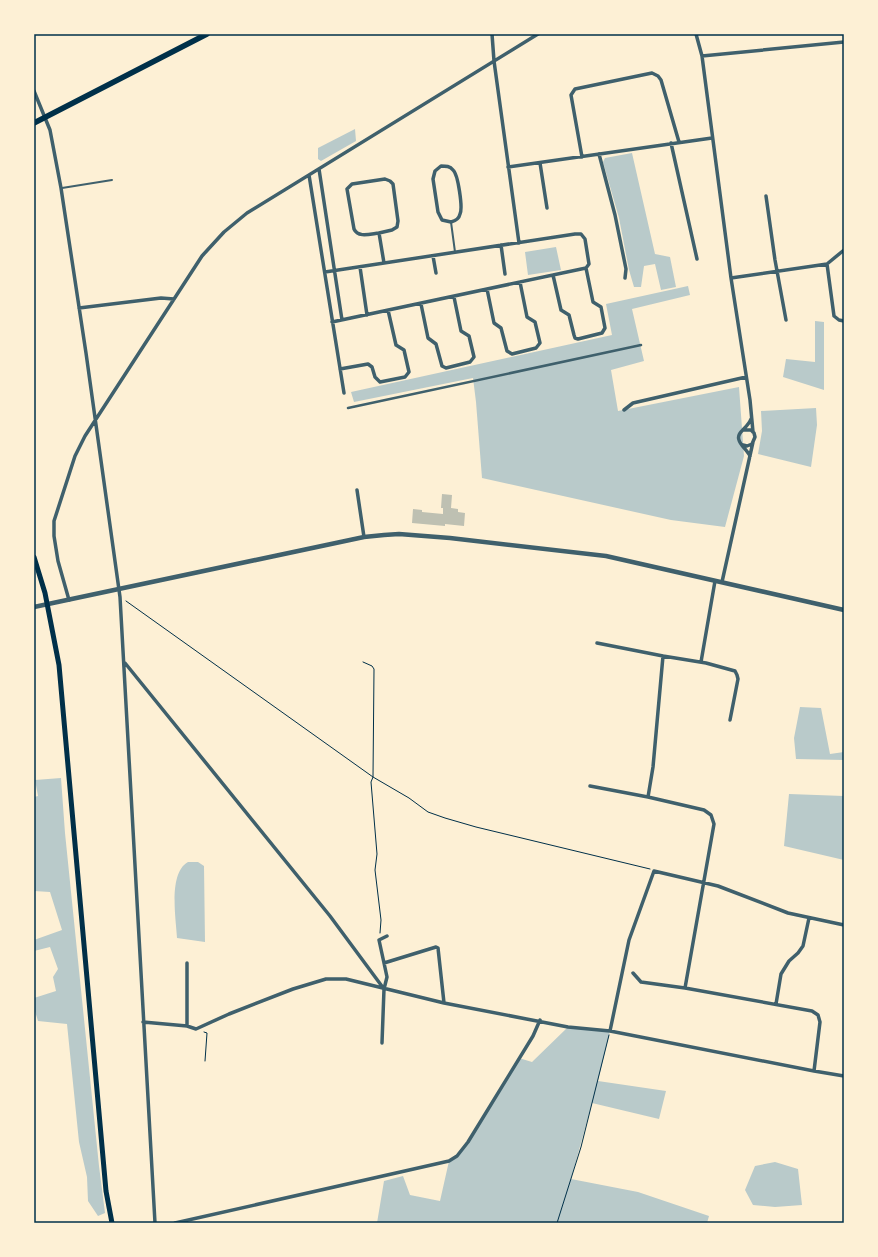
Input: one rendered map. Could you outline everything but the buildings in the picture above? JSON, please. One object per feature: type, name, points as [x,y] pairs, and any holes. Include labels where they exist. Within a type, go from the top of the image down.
[{"type":"main road","points":[[34,122],[207,34]]},
{"type":"main road","points":[[34,557],[45,593],[59,665],[106,1183],[112,1223]]},
{"type":"street","points":[[492,34],[494,61],[519,243]]},
{"type":"street","points":[[67,600],[58,561],[54,536],[54,521],[75,456],[85,436],[202,256],[224,232],[247,213],[538,34]]},
{"type":"street","points":[[696,34],[702,56],[712,138],[752,416],[753,432],[755,437],[722,582]]},
{"type":"street","points":[[702,56],[844,42]]},
{"type":"street","points":[[582,156],[571,95],[572,92],[575,89],[652,73],[658,76],[661,80],[679,142]]},
{"type":"street","points":[[34,91],[50,130],[60,188],[79,308],[120,597],[155,1223]]},
{"type":"street","points":[[508,168],[712,138]]},
{"type":"street","points":[[671,143],[697,259]]},
{"type":"street","points":[[599,154],[626,269],[625,278]]},
{"type":"street","points":[[540,163],[547,208]]},
{"type":"street","points":[[444,166],[451,168],[456,173],[461,204],[459,216],[451,222],[444,221],[439,215],[433,179],[436,169],[444,166]]},
{"type":"street","points":[[319,169],[342,320]]},
{"type":"street","points":[[309,175],[344,393]]},
{"type":"street","points":[[385,178],[393,184],[398,222],[397,227],[392,230],[379,233],[359,235],[356,233],[347,189],[352,184],[385,178]]},
{"type":"street","points":[[766,196],[775,260],[786,320]]},
{"type":"street","points":[[379,233],[384,263]]},
{"type":"street","points":[[325,272],[581,234],[585,238],[589,264],[586,268],[593,302],[601,307],[605,328],[602,333],[575,338],[569,315],[561,310],[553,275]]},
{"type":"street","points":[[501,245],[505,274]]},
{"type":"street","points":[[732,278],[827,264],[844,250]]},
{"type":"street","points":[[433,256],[436,273]]},
{"type":"street","points":[[827,264],[834,313],[836,318],[844,321]]},
{"type":"street","points":[[360,267],[367,315]]},
{"type":"street","points":[[332,322],[586,268]]},
{"type":"street","points":[[487,289],[494,323],[501,328],[507,351],[512,354],[536,348],[540,343],[535,322],[527,317],[520,282]]},
{"type":"street","points":[[421,304],[428,338],[436,344],[442,366],[446,368],[470,362],[474,357],[469,336],[461,331],[454,296]]},
{"type":"street","points":[[79,308],[161,298],[174,299]]},
{"type":"street","points":[[340,369],[368,364],[372,366],[375,378],[380,382],[405,377],[409,372],[404,350],[396,345],[388,310]]},
{"type":"street","points":[[348,408],[641,345]]},
{"type":"street","points":[[624,410],[633,403],[746,377]]},
{"type":"street","points":[[750,457],[738,439],[739,434],[750,424],[752,416]]},
{"type":"street","points":[[743,430],[748,429],[753,432]]},
{"type":"street","points":[[743,445],[750,445],[753,442]]},
{"type":"street","points":[[357,490],[364,537]]},
{"type":"street","points":[[35,607],[384,534],[425,536],[536,547],[606,556],[844,610]]},
{"type":"street","points":[[701,662],[715,581]]},
{"type":"street","points":[[597,643],[701,662],[735,671],[738,679],[730,720]]},
{"type":"street","points":[[648,797],[653,767],[663,656]]},
{"type":"street","points":[[124,662],[330,916],[384,988]]},
{"type":"street","points":[[590,786],[704,810],[711,815],[714,824],[685,988]]},
{"type":"street","points":[[610,1031],[629,940],[654,871],[718,886],[788,913],[844,925]]},
{"type":"street","points":[[776,1004],[781,974],[789,961],[803,946],[809,918]]},
{"type":"street","points":[[382,1043],[384,988],[386,977],[378,940],[387,936]]},
{"type":"street","points":[[384,963],[436,947],[438,948],[444,1003]]},
{"type":"street","points":[[186,963],[187,1026]]},
{"type":"street","points":[[633,973],[641,982],[685,988],[812,1011],[818,1015],[820,1022],[814,1071]]},
{"type":"street","points":[[143,1022],[187,1026],[196,1029],[229,1014],[293,989],[326,979],[346,979],[444,1003],[568,1026],[610,1031],[844,1076]]},
{"type":"street","points":[[175,1223],[449,1161],[457,1156],[468,1142],[533,1036],[540,1020]]},
{"type":"lane","points":[[60,188],[112,180]]},
{"type":"lane","points":[[451,222],[455,252]]},
{"type":"path","points":[[120,597],[372,777],[409,798],[428,812],[484,829],[648,868],[654,871]]},
{"type":"path","points":[[363,662],[369,664],[374,669],[371,782],[377,854],[375,870],[381,920],[378,940]]},
{"type":"path","points":[[196,1029],[207,1033],[205,1061]]},
{"type":"path","points":[[557,1223],[581,1147],[610,1031]]},
{"type":"shaded area","points":[[355,129],[356,141],[321,161],[318,159],[318,148]]},
{"type":"shaded area","points":[[632,153],[655,254],[670,257],[676,287],[661,290],[655,264],[644,266],[641,287],[634,287],[629,270],[619,218],[603,162],[605,158]]},
{"type":"shaded area","points":[[556,247],[561,270],[528,275],[525,252]]},
{"type":"shaded area","points":[[688,286],[690,295],[632,309],[644,361],[611,370],[618,411],[739,387],[744,456],[725,527],[671,520],[482,478],[473,378],[354,402],[351,392],[612,335],[606,304]]},
{"type":"shaded area","points":[[815,321],[824,322],[824,390],[783,377],[786,359],[815,362]]},
{"type":"shaded area","points":[[816,408],[817,425],[811,467],[758,454],[762,431],[761,411]]},
{"type":"shaded area","points":[[800,707],[821,708],[830,754],[844,752],[844,760],[796,759],[794,738]]},
{"type":"shaded area","points":[[61,778],[65,833],[105,1213],[98,1216],[88,1201],[87,1177],[79,1142],[67,1024],[38,1021],[34,1008],[34,998],[56,991],[53,977],[58,969],[50,947],[34,951],[34,940],[62,930],[50,892],[34,891],[34,797],[38,796],[35,780]]},
{"type":"shaded area","points":[[789,794],[844,796],[844,860],[784,846]]},
{"type":"shaded area","points":[[188,862],[198,862],[204,866],[205,942],[177,938],[175,886],[182,868]]},
{"type":"shaded area","points":[[568,1027],[610,1031],[598,1081],[666,1091],[659,1119],[592,1103],[571,1179],[638,1192],[709,1216],[707,1223],[377,1223],[384,1181],[403,1176],[410,1195],[440,1201],[449,1161],[457,1156],[468,1142],[519,1058],[532,1062]]},
{"type":"shaded area","points":[[775,1162],[798,1169],[802,1205],[775,1207],[753,1205],[745,1190],[755,1166]]}]
